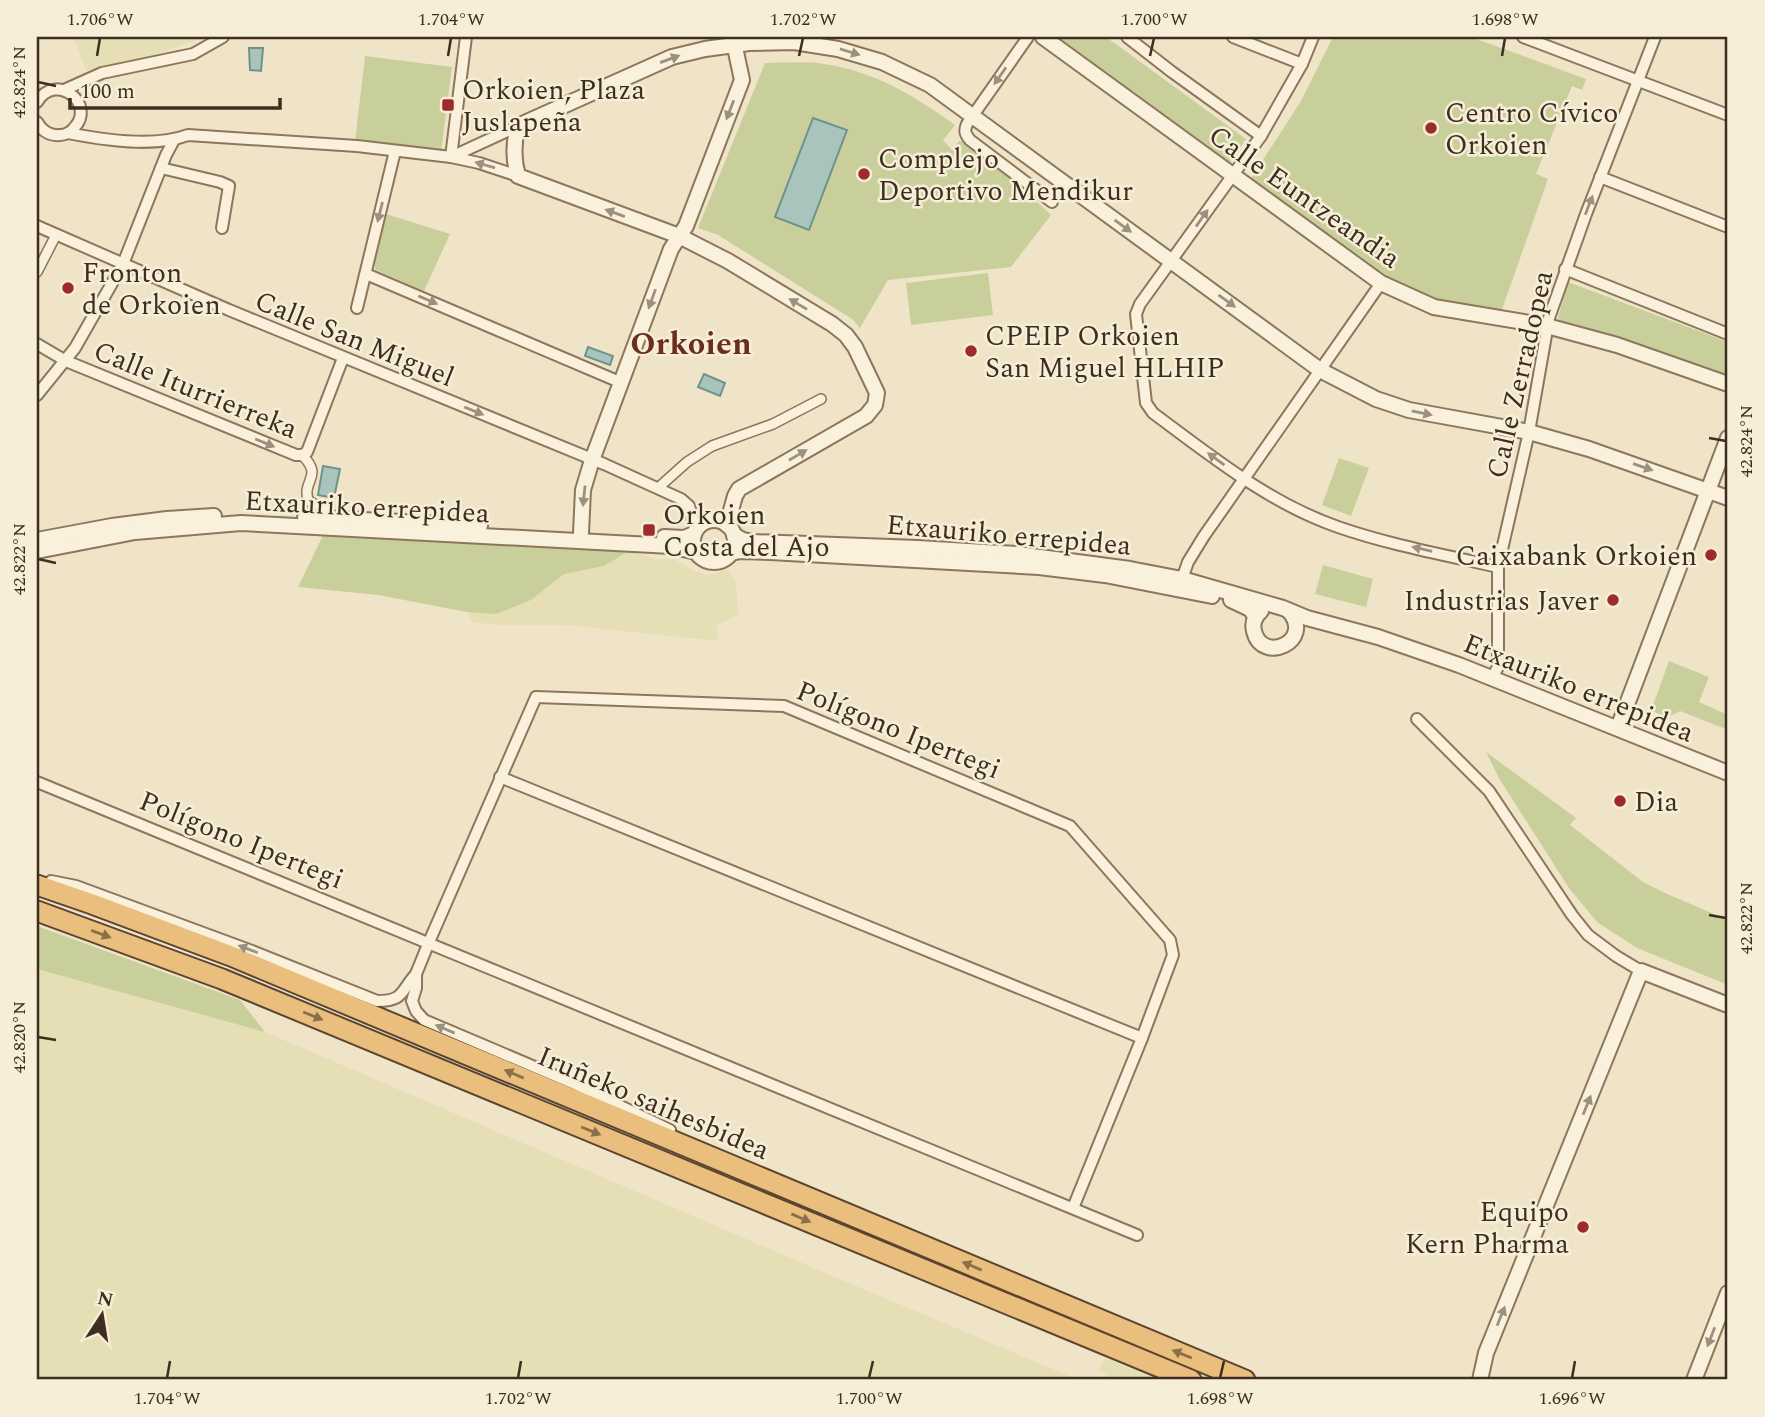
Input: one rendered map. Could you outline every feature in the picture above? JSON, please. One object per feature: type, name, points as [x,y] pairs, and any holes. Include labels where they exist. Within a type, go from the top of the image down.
[{"type":"highway","name":"Iruñeko saihesbidea","points":[[37,885],[232,956],[1245,1380]]},
{"type":"highway","name":"Iruñeko saihesbidea","points":[[37,911],[222,979],[1191,1380]]},
{"type":"street","points":[[64,90],[102,73],[192,54],[223,37]]},
{"type":"street","points":[[451,157],[466,37]]},
{"type":"street","points":[[1028,37],[973,116],[965,134],[1052,202]]},
{"type":"street","name":"Calle Euntzeandia","points":[[1043,37],[1381,284],[1434,307],[1547,326],[1617,345],[1728,384]]},
{"type":"street","points":[[1127,37],[1261,136]]},
{"type":"street","points":[[1233,37],[1302,64]]},
{"type":"street","points":[[1313,37],[1302,64],[1261,136],[1140,304],[1136,314],[1146,403],[1153,413],[1244,479],[1299,510],[1337,526],[1380,539],[1499,567]]},
{"type":"street","points":[[1523,37],[1728,115]]},
{"type":"street","name":"Calle Zerradopea","points":[[1492,678],[1498,667],[1499,567],[1529,432],[1547,326],[1565,269],[1655,37]]},
{"type":"street","points":[[451,157],[672,57],[734,41],[794,42],[838,49],[882,62],[930,85],[1320,370],[1376,399],[1409,410],[1529,432],[1589,449],[1728,498]]},
{"type":"street","points":[[581,533],[583,490],[592,460],[671,249],[686,226],[742,80],[734,41]]},
{"type":"street","points":[[37,102],[46,93],[56,89],[64,90],[77,100],[81,111],[78,124],[63,135],[42,134],[37,122]]},
{"type":"street","points":[[518,126],[514,160],[518,176]]},
{"type":"street","points":[[68,133],[95,139],[157,142],[188,135],[357,146],[451,157],[518,176],[679,236],[728,261],[846,335],[855,347],[877,393],[875,405],[866,416],[738,489],[730,530]]},
{"type":"street","points":[[37,395],[66,361],[123,264],[174,140]]},
{"type":"street","points":[[357,307],[395,151]]},
{"type":"street","points":[[161,168],[229,186],[222,228]]},
{"type":"street","points":[[1600,177],[1728,227]]},
{"type":"street","name":"Calle San Miguel","points":[[37,226],[343,358],[658,488],[689,506],[695,532]]},
{"type":"street","points":[[37,272],[56,235]]},
{"type":"street","points":[[1565,269],[1728,334]]},
{"type":"street","points":[[366,274],[622,383]]},
{"type":"street","points":[[1182,579],[1197,548],[1381,284]]},
{"type":"street","name":"Calle Iturrierreka","points":[[37,344],[66,361],[296,455],[307,452],[343,358]]},
{"type":"street","points":[[658,488],[687,462],[712,446],[773,424],[821,399]]},
{"type":"street","points":[[1618,728],[1728,438]]},
{"type":"street","name":"Calle Iturrierreka","points":[[302,455],[313,470],[306,494],[308,500],[323,506],[325,517]]},
{"type":"street","name":"Etxauriko errepidea","points":[[37,540],[167,519],[239,515],[325,517],[684,538],[695,532]]},
{"type":"street","points":[[710,520],[722,522],[730,530],[735,541],[726,558],[713,562],[696,552],[693,540],[700,525],[710,520]]},
{"type":"street","name":"Etxauriko errepidea","points":[[37,551],[135,532],[241,523],[671,545],[696,552]]},
{"type":"street","name":"Etxauriko errepidea","points":[[730,530],[743,540],[753,542],[1017,554],[1118,567],[1182,579],[1378,637],[1459,665],[1728,772]]},
{"type":"street","name":"Etxauriko errepidea","points":[[730,553],[769,552],[1039,567],[1105,575],[1236,601],[1250,609],[1256,617]]},
{"type":"street","points":[[1295,634],[1295,621],[1283,608],[1264,608],[1253,625],[1257,639],[1268,647],[1281,647],[1295,634],[1331,624]]},
{"type":"street","name":"Polígono Ipertegi","points":[[37,878],[76,886],[377,1001],[391,1001],[399,997],[416,974],[536,697],[784,706],[1070,826],[1170,940],[1173,956],[1073,1208]]},
{"type":"street","points":[[1417,719],[1489,791],[1588,935],[1641,971],[1728,1005]]},
{"type":"street","points":[[500,777],[1142,1038]]},
{"type":"street","name":"Polígono Ipertegi","points":[[37,782],[1137,1235]]},
{"type":"street","points":[[1479,1380],[1486,1353],[1641,971]]},
{"type":"street","name":"Polígono Ipertegi","points":[[416,974],[416,988],[412,1000],[416,1011],[424,1020],[577,1085],[795,1192]]},
{"type":"street","points":[[1694,1380],[1728,1293]]},
{"type":"shaded area","points":[[37,37],[73,37],[37,39]]},
{"type":"shaded area","points":[[73,37],[206,37],[134,62],[87,71]]},
{"type":"shaded area","points":[[629,551],[656,559],[674,559],[694,571],[709,575],[727,570],[736,581],[738,615],[716,626],[718,641],[566,625],[496,625],[473,622],[467,612],[496,614],[531,600],[564,574],[604,566]]},
{"type":"shaded area","points":[[37,969],[265,1032],[1079,1380],[37,1380]]},
{"type":"shaded area","points":[[1105,1358],[1158,1380],[1116,1380],[1098,1370]]},
{"type":"green space","points":[[1056,37],[1106,37],[1246,139],[1230,162]]},
{"type":"green space","points":[[1333,37],[1471,37],[1586,79],[1582,90],[1572,86],[1536,174],[1548,179],[1499,318],[1434,307],[1381,283],[1246,186],[1301,101]]},
{"type":"green space","points":[[365,56],[452,67],[441,152],[355,142]]},
{"type":"green space","name":"Complejo Deportivo Mendikur","points":[[802,62],[842,67],[893,86],[955,125],[943,140],[952,150],[959,141],[964,141],[1040,197],[1037,202],[1051,215],[1011,267],[888,280],[860,328],[852,319],[718,235],[698,228],[765,63]]},
{"type":"green space","points":[[386,214],[450,234],[424,291],[376,270],[374,264]]},
{"type":"green space","points":[[988,273],[993,315],[911,325],[906,283]]},
{"type":"green space","points":[[1568,282],[1728,342],[1728,379],[1649,349],[1561,324],[1558,318]]},
{"type":"green space","points":[[1339,458],[1369,468],[1351,516],[1322,505]]},
{"type":"green space","points":[[325,531],[629,551],[604,566],[564,574],[531,600],[496,614],[467,612],[378,595],[298,587]]},
{"type":"green space","points":[[1323,565],[1373,579],[1366,607],[1315,594]]},
{"type":"green space","points":[[1669,661],[1709,677],[1699,702],[1728,715],[1728,730],[1680,711],[1667,716],[1654,711],[1653,705]]},
{"type":"green space","points":[[1486,752],[1576,818],[1570,825],[1643,882],[1728,920],[1728,985],[1637,948],[1597,922],[1569,888],[1500,780]]},
{"type":"green space","points":[[37,926],[240,1000],[265,1032],[37,969]]},
{"type":"water","points":[[249,48],[263,48],[261,71],[250,70]]},
{"type":"water","points":[[813,118],[847,130],[809,230],[775,217]]},
{"type":"water","points":[[588,347],[613,356],[610,365],[585,356]]},
{"type":"water","points":[[704,374],[725,383],[720,396],[698,387]]},
{"type":"water","points":[[323,466],[340,469],[334,498],[318,495]]},
{"type":"place","name":"Orkoien, Plaza Juslapeña","points":[[448,105]]},
{"type":"place","name":"Centro Cívico Orkoien","points":[[1431,128]]},
{"type":"place","name":"Complejo Deportivo Mendikur","points":[[864,174]]},
{"type":"place","name":"Fronton de Orkoien","points":[[68,288]]},
{"type":"place","name":"CPEIP Orkoien San Miguel HLHIP","points":[[971,351]]},
{"type":"place","name":"Orkoien Costa del Ajo","points":[[649,530]]},
{"type":"place","name":"Caixabank Orkoien","points":[[1711,555]]},
{"type":"place","name":"Industrias Javer","points":[[1613,600]]},
{"type":"place","name":"Dia","points":[[1620,801]]},
{"type":"place","name":"Equipo Kern Pharma","points":[[1583,1227]]},
{"type":"district","name":"Orkoien","points":[[691,343]]}]
